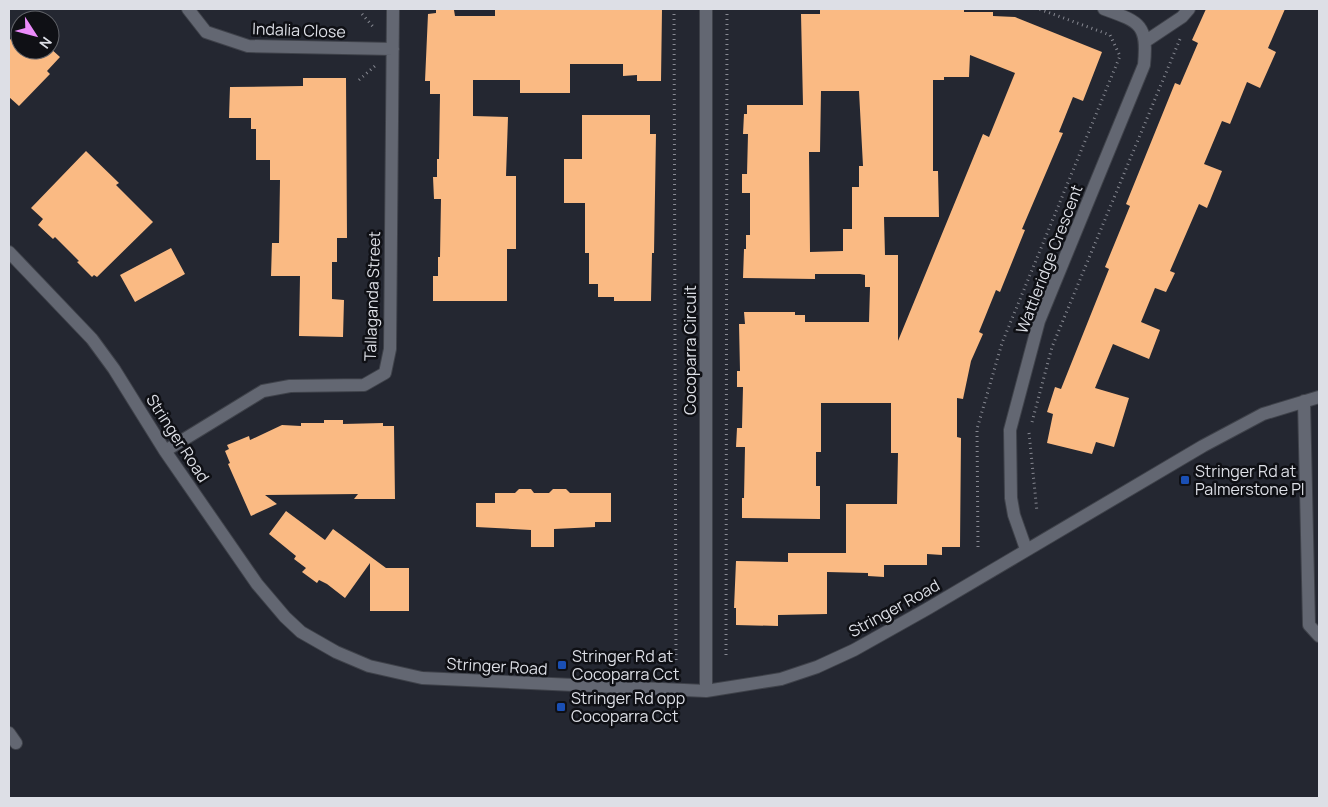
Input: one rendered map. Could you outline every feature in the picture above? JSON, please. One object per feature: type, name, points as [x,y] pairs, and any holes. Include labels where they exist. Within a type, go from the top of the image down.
[{"type":"street","name":"Indalia Close","points":[[188,9],[206,32],[248,46],[393,49]]},
{"type":"street","name":"Tallaganda Street","points":[[165,451],[263,391],[290,386],[364,385],[385,373],[390,349],[393,9]]},
{"type":"street","name":"Cocoparra Circuit","points":[[706,9],[706,691]]},
{"type":"street","points":[[1104,9],[1126,17],[1139,26],[1146,41],[1185,13]]},
{"type":"street","name":"Wattleridge Crescent","points":[[1026,549],[1014,515],[1011,498],[1010,430],[1039,321],[1144,65],[1146,41]]},
{"type":"street","name":"Stringer Road","points":[[9,252],[92,339],[114,369],[165,451],[257,584],[301,632],[336,652],[369,666],[422,678],[706,691],[781,679],[817,667],[854,650],[1203,446],[1263,414],[1319,397]]},
{"type":"street","points":[[1304,401],[1309,625],[1319,636]]},
{"type":"path","points":[[674,9],[676,660]]},
{"type":"path","points":[[726,655],[727,9]]},
{"type":"path","points":[[978,548],[977,429],[1002,343],[1120,56],[1110,35],[1039,9]]},
{"type":"path","points":[[1037,512],[1029,433],[1052,348],[1186,25],[1185,13]]},
{"type":"building","points":[[495,9],[662,9],[661,81],[637,81],[637,75],[623,76],[623,64],[570,64],[570,93],[520,93],[520,80],[473,80],[473,116],[508,117],[506,176],[516,176],[516,249],[507,249],[507,301],[433,301],[433,276],[438,276],[438,257],[440,257],[441,199],[434,199],[433,177],[437,177],[437,159],[439,159],[440,94],[430,94],[430,81],[425,81],[428,14],[436,13],[436,10],[454,10],[455,16],[495,16]]},
{"type":"building","points":[[964,9],[964,12],[993,12],[993,16],[1015,17],[1102,52],[1083,101],[1073,97],[1059,132],[1063,133],[1022,229],[1025,230],[1000,292],[996,290],[979,332],[983,334],[971,361],[963,399],[957,398],[957,437],[961,438],[960,547],[942,547],[942,555],[927,554],[927,565],[884,565],[884,577],[868,576],[868,573],[827,572],[827,614],[778,615],[778,626],[736,625],[736,608],[734,608],[736,561],[788,562],[788,553],[846,553],[846,504],[897,504],[898,453],[891,453],[891,403],[821,403],[821,452],[816,452],[816,486],[820,486],[820,519],[742,518],[745,447],[736,447],[737,428],[742,428],[743,387],[737,387],[737,371],[740,371],[739,324],[745,324],[744,312],[795,312],[795,315],[805,315],[805,322],[869,322],[870,287],[865,287],[865,275],[815,274],[815,279],[743,278],[746,235],[750,235],[750,193],[742,193],[742,174],[747,174],[748,134],[743,134],[744,114],[747,114],[747,105],[803,105],[801,14],[820,14],[820,10]],"holes":[[[970,55],[1015,73],[989,137],[983,134],[898,341],[898,255],[885,255],[884,217],[939,217],[938,171],[933,171],[933,80],[944,80],[944,77],[969,77]],[[821,91],[859,91],[863,166],[859,166],[859,187],[852,187],[852,229],[843,229],[843,251],[810,252],[809,152],[820,152]]]},
{"type":"building","points":[[1206,9],[1285,9],[1268,48],[1276,52],[1260,88],[1247,82],[1230,124],[1222,121],[1204,164],[1222,171],[1207,208],[1199,204],[1170,271],[1175,273],[1166,292],[1155,288],[1141,322],[1160,330],[1149,359],[1113,344],[1095,388],[1129,398],[1114,447],[1096,442],[1092,454],[1047,443],[1053,414],[1047,412],[1055,387],[1061,389],[1109,269],[1105,267],[1130,206],[1126,204],[1175,83],[1180,85],[1198,43],[1192,40]]},
{"type":"building","points":[[9,41],[10,60],[57,60],[47,71],[50,74],[19,106],[9,97]]},
{"type":"building","points":[[303,78],[346,78],[347,238],[337,238],[337,262],[332,262],[332,299],[344,300],[343,337],[299,336],[300,276],[271,276],[272,243],[279,243],[280,180],[270,180],[270,160],[256,160],[256,129],[251,129],[251,118],[229,118],[230,87],[303,86]]},
{"type":"building","points":[[582,115],[650,115],[650,134],[656,134],[654,253],[652,253],[651,301],[614,301],[614,297],[598,297],[598,284],[589,284],[589,253],[585,253],[585,203],[564,203],[564,159],[582,159]]},
{"type":"building","points":[[86,151],[119,183],[116,185],[153,222],[97,277],[94,275],[92,277],[55,237],[53,239],[38,225],[43,219],[31,208]]},
{"type":"building","points":[[171,248],[185,274],[135,302],[120,275]]},
{"type":"building","points":[[324,420],[343,420],[343,424],[383,423],[383,426],[394,426],[395,499],[354,499],[358,494],[265,495],[277,504],[251,516],[228,464],[230,463],[225,451],[229,449],[227,445],[249,436],[250,440],[282,425],[301,426],[301,423],[324,423]]},
{"type":"building","points":[[519,489],[531,489],[534,493],[549,493],[553,489],[566,489],[570,493],[611,493],[611,522],[595,522],[595,527],[554,529],[554,547],[531,547],[531,530],[476,527],[476,503],[495,503],[495,493],[515,493]]},
{"type":"building","points":[[286,511],[325,540],[333,529],[386,568],[409,568],[409,611],[370,611],[370,563],[345,598],[327,584],[319,580],[317,583],[302,572],[306,568],[294,559],[296,556],[269,534]]},
{"type":"place","name":"Stringer Rd at Palmerstone Pl","points":[[1185,480]]},
{"type":"place","name":"Stringer Rd at Cocoparra Cct","points":[[562,665]]},
{"type":"place","name":"Stringer Rd opp Cocoparra Cct","points":[[561,707]]}]
